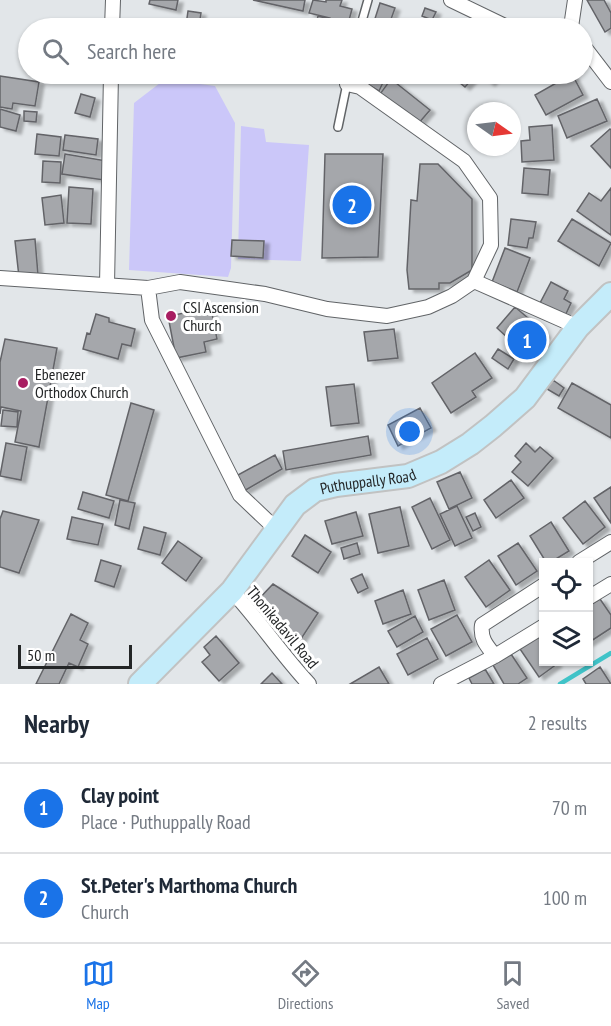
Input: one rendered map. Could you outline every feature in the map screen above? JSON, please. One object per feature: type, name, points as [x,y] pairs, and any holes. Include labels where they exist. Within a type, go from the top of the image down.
[{"type":"main road","name":"Puthuppally Road","points":[[140,684],[231,591],[295,505],[315,490],[336,485],[408,476],[441,462],[470,444],[525,398],[578,327],[611,294]]},
{"type":"street","points":[[112,18],[113,0]]},
{"type":"street","points":[[452,0],[489,18]]},
{"type":"street","points":[[571,18],[575,0]]},
{"type":"street","points":[[593,58],[611,82]]},
{"type":"street","points":[[107,285],[111,84]]},
{"type":"street","points":[[0,278],[148,288],[180,282],[265,294],[327,309],[387,316],[428,308],[452,296],[474,281],[491,245],[490,198],[464,161],[356,84]]},
{"type":"street","points":[[474,281],[578,327]]},
{"type":"street","points":[[148,288],[152,320],[240,495],[277,530]]},
{"type":"street","points":[[585,558],[611,542]]},
{"type":"street","points":[[593,595],[611,584]]},
{"type":"street","points":[[495,656],[483,641],[482,625],[539,588]]},
{"type":"street","name":"Thonikadavil Road","points":[[231,591],[250,610],[283,656],[309,684]]},
{"type":"street","points":[[441,684],[495,656],[539,628]]},
{"type":"lane","points":[[363,18],[368,0]]},
{"type":"lane","points":[[338,127],[347,84]]},
{"type":"shaded area","points":[[159,84],[215,86],[235,123],[231,268],[228,277],[129,270],[134,103]]},
{"type":"shaded area","points":[[241,126],[264,129],[266,142],[309,145],[301,261],[238,259]]},
{"type":"building","points":[[150,0],[178,0],[176,10],[149,4]]},
{"type":"building","points":[[253,0],[305,0],[303,11]]},
{"type":"building","points":[[313,0],[326,2],[326,0],[342,0],[340,6],[352,9],[350,18],[330,18],[309,13]]},
{"type":"building","points":[[587,0],[604,0],[611,13],[611,28],[605,32]]},
{"type":"building","points":[[380,3],[395,8],[391,18],[375,18]]},
{"type":"building","points":[[425,8],[436,12],[433,18],[422,16]]},
{"type":"building","points":[[188,11],[201,13],[200,18],[187,18]]},
{"type":"building","points":[[0,76],[18,79],[18,84],[39,84],[35,106],[13,103],[12,109],[0,107]]},
{"type":"building","points":[[366,84],[382,84],[379,91]]},
{"type":"building","points":[[387,84],[397,84],[430,110],[418,124],[380,94]]},
{"type":"building","points":[[554,84],[577,84],[583,95],[546,115],[535,95]]},
{"type":"building","points":[[81,94],[95,98],[90,117],[75,113]]},
{"type":"building","points":[[597,99],[607,121],[567,138],[558,116]]},
{"type":"building","points":[[0,109],[20,115],[16,131],[0,127]]},
{"type":"building","points":[[24,111],[37,112],[36,122],[24,121]]},
{"type":"building","points":[[552,125],[554,160],[522,162],[521,141],[530,140],[529,127]]},
{"type":"building","points":[[611,130],[611,168],[591,146]]},
{"type":"building","points":[[37,134],[61,137],[59,156],[35,154]]},
{"type":"building","points":[[65,135],[98,139],[96,155],[63,150]]},
{"type":"building","points":[[65,154],[107,161],[104,180],[62,174]]},
{"type":"building","points":[[325,154],[383,154],[378,257],[322,258]]},
{"type":"building","points":[[43,161],[61,162],[60,183],[42,182]]},
{"type":"building","points":[[420,164],[438,164],[472,199],[472,270],[450,283],[439,283],[439,289],[409,289],[407,270],[411,200],[417,201]]},
{"type":"building","points":[[524,168],[550,170],[548,195],[522,193]]},
{"type":"building","points":[[69,187],[93,189],[91,224],[67,223]]},
{"type":"building","points":[[611,188],[611,235],[577,211],[589,193],[601,201]]},
{"type":"building","points":[[61,195],[64,223],[45,225],[42,198]]},
{"type":"building","points":[[511,219],[536,222],[533,238],[529,238],[527,248],[508,245]]},
{"type":"building","points":[[572,219],[611,243],[599,266],[558,241]]},
{"type":"building","points":[[35,239],[38,275],[19,277],[15,241]]},
{"type":"building","points":[[232,240],[264,241],[263,258],[231,256]]},
{"type":"building","points":[[505,248],[530,258],[517,292],[492,282]]},
{"type":"building","points":[[551,282],[568,291],[564,299],[571,303],[564,318],[539,305]]},
{"type":"building","points":[[515,307],[528,318],[509,339],[497,328]]},
{"type":"building","points":[[211,308],[217,339],[204,342],[206,352],[176,358],[168,316]]},
{"type":"building","points":[[96,314],[109,318],[109,322],[135,329],[131,346],[122,344],[118,359],[83,349],[87,333],[90,334]]},
{"type":"building","points":[[529,321],[545,335],[525,358],[509,345]]},
{"type":"building","points":[[394,329],[398,358],[368,361],[364,332]]},
{"type":"building","points":[[5,339],[57,348],[39,447],[15,442],[21,411],[1,407],[0,414],[0,362]]},
{"type":"building","points":[[498,349],[514,359],[508,369],[492,358]]},
{"type":"building","points":[[475,353],[492,378],[472,391],[476,397],[451,413],[432,383]]},
{"type":"building","points":[[553,380],[564,388],[559,396],[547,389]]},
{"type":"building","points":[[572,383],[611,405],[611,438],[558,408]]},
{"type":"building","points":[[354,384],[359,423],[331,426],[326,387]]},
{"type":"building","points":[[131,403],[154,410],[128,501],[106,495]]},
{"type":"building","points":[[420,408],[431,428],[398,446],[388,425]]},
{"type":"building","points":[[3,410],[18,412],[17,427],[1,426]]},
{"type":"building","points":[[368,436],[371,455],[286,470],[283,451]]},
{"type":"building","points":[[6,443],[27,447],[21,480],[0,476]]},
{"type":"building","points":[[526,443],[535,452],[540,447],[553,458],[528,486],[512,472],[521,462],[515,456]]},
{"type":"building","points":[[275,455],[282,469],[244,491],[236,476]]},
{"type":"building","points":[[460,472],[472,498],[449,509],[437,482]]},
{"type":"building","points":[[511,480],[524,498],[496,518],[484,500]]},
{"type":"building","points":[[611,487],[611,523],[594,498]]},
{"type":"building","points":[[83,492],[114,501],[109,518],[78,509]]},
{"type":"building","points":[[430,498],[450,540],[432,549],[412,507]]},
{"type":"building","points":[[120,500],[135,503],[129,529],[115,525]]},
{"type":"building","points":[[585,501],[605,527],[583,544],[563,518]]},
{"type":"building","points":[[457,506],[472,538],[455,546],[440,514]]},
{"type":"building","points":[[400,507],[409,546],[378,553],[369,514]]},
{"type":"building","points":[[3,511],[39,520],[19,573],[0,567],[0,519]]},
{"type":"building","points":[[356,512],[363,536],[332,544],[325,521]]},
{"type":"building","points":[[475,513],[481,527],[473,531],[466,517]]},
{"type":"building","points":[[72,517],[103,524],[98,545],[67,539]]},
{"type":"building","points":[[551,522],[569,551],[558,558],[544,558],[530,536]]},
{"type":"building","points":[[144,527],[166,533],[160,555],[138,549]]},
{"type":"building","points":[[305,535],[331,552],[318,573],[292,556]]},
{"type":"building","points":[[178,541],[202,558],[186,581],[162,563]]},
{"type":"building","points":[[357,543],[360,554],[344,559],[341,548]]},
{"type":"building","points":[[518,543],[537,571],[516,585],[498,556]]},
{"type":"building","points":[[101,560],[121,566],[114,587],[95,581]]},
{"type":"building","points":[[489,560],[510,590],[486,607],[465,577]]},
{"type":"building","points":[[362,574],[368,588],[358,593],[351,579]]},
{"type":"building","points":[[444,580],[455,610],[429,620],[418,590]]},
{"type":"building","points":[[273,584],[318,613],[299,642],[254,604]]},
{"type":"building","points":[[403,590],[411,614],[383,624],[375,601]]},
{"type":"building","points":[[600,599],[611,615],[611,628],[593,640],[593,612],[593,603]]},
{"type":"building","points":[[71,614],[88,623],[80,640],[88,644],[78,667],[69,663],[59,684],[36,684]]},
{"type":"building","points":[[457,615],[472,642],[446,656],[431,629]]},
{"type":"building","points":[[415,616],[423,632],[397,647],[388,631]]},
{"type":"building","points":[[216,636],[239,663],[219,681],[202,662],[210,655],[204,647]]},
{"type":"building","points":[[538,636],[539,666],[554,666],[539,677],[520,649]]},
{"type":"building","points":[[427,638],[438,659],[408,675],[397,654]]},
{"type":"building","points":[[511,654],[527,678],[518,684],[504,684],[493,665]]},
{"type":"building","points":[[379,667],[389,684],[350,684]]},
{"type":"building","points":[[600,667],[611,684],[586,684],[583,679]]},
{"type":"building","points":[[485,669],[494,684],[472,684],[469,678]]},
{"type":"building","points":[[272,673],[282,684],[261,684]]},
{"type":"waterway","points":[[560,684],[611,653]]},
{"type":"place","name":"St.Peter's Marthoma Church","points":[[352,205]]},
{"type":"place","name":"CSI Ascension Church","points":[[171,316]]},
{"type":"place","name":"Clay point","points":[[527,340]]},
{"type":"place","name":"Ebenezer Orthodox Church","points":[[23,383]]}]
